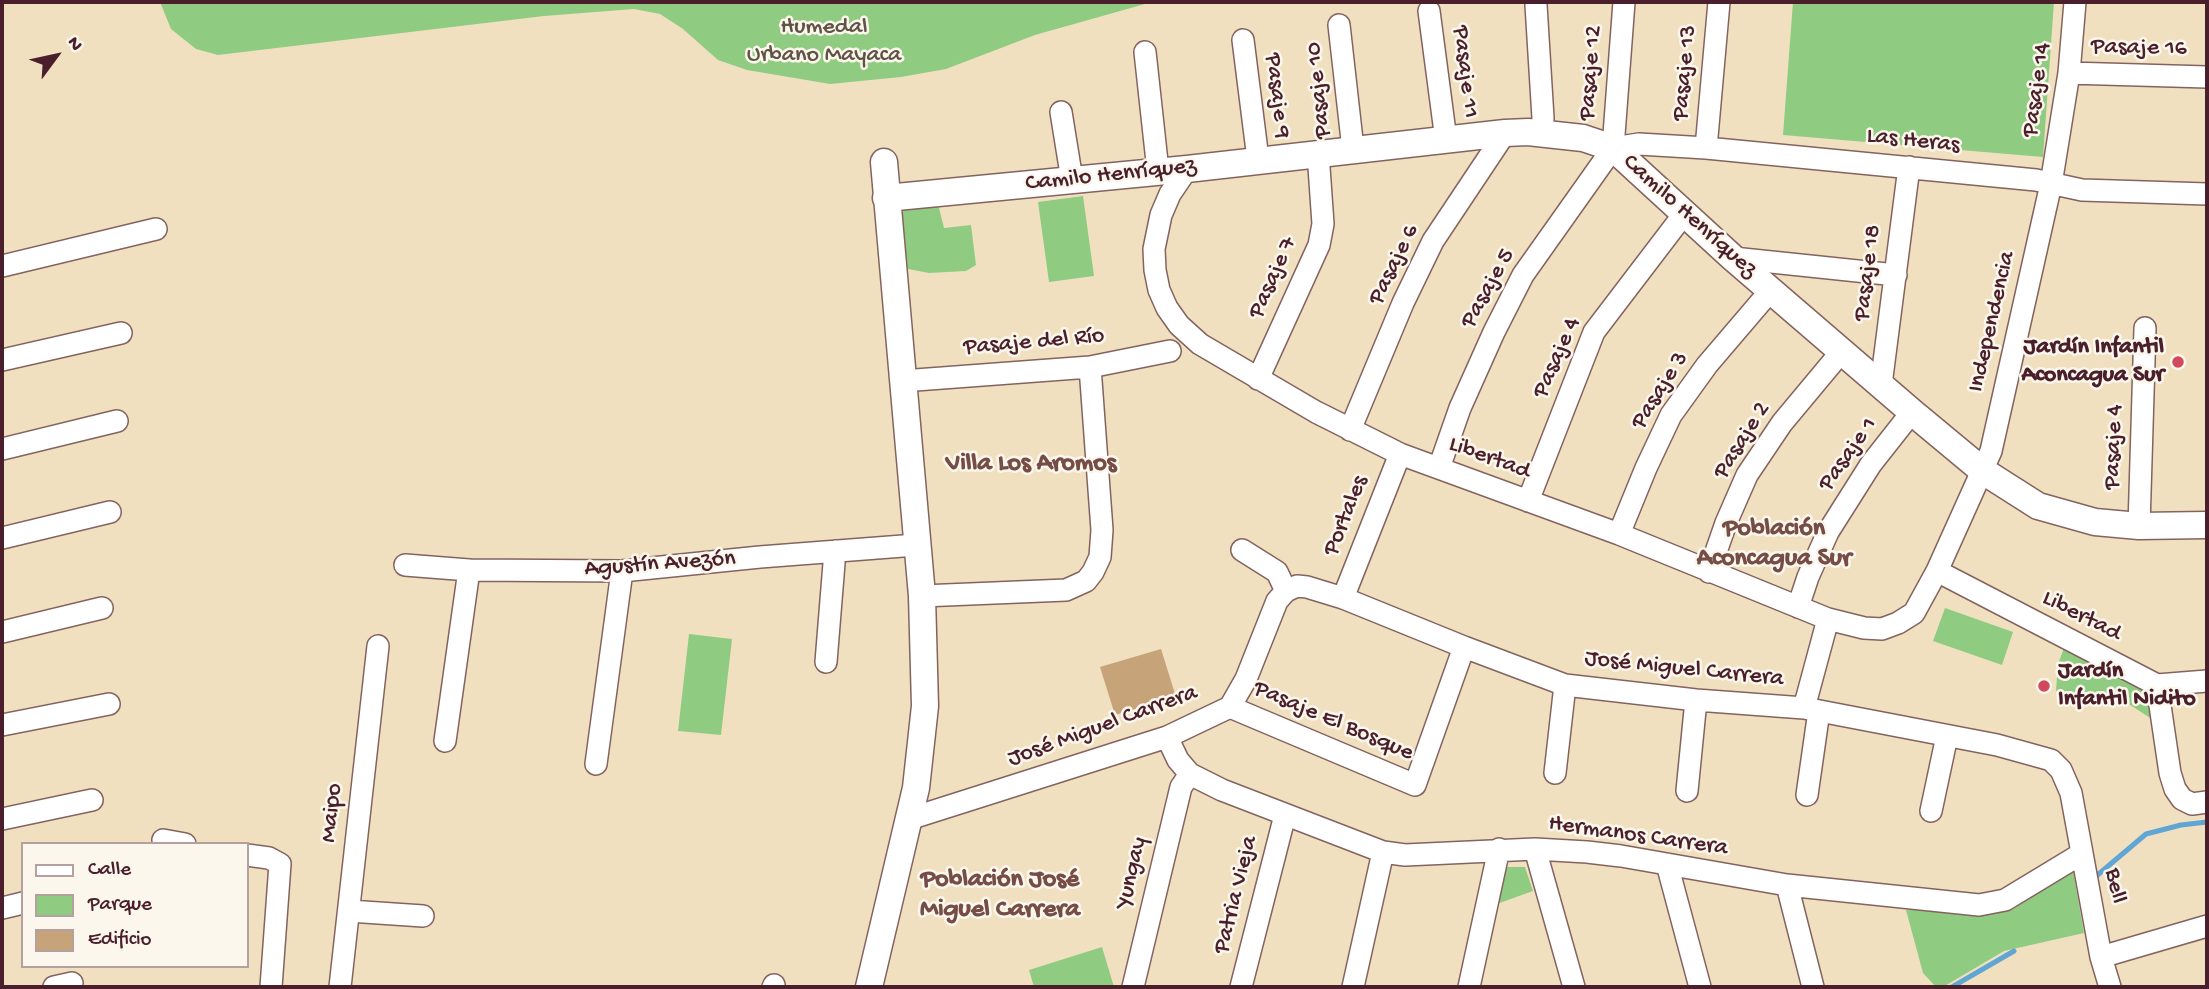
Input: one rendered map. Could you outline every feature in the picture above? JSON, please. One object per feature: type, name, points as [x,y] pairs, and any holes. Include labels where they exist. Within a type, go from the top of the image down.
[{"type":"street","name":"Pasaje 12","points":[[1613,148],[1623,2]]},
{"type":"street","name":"Pasaje 13","points":[[1706,148],[1719,2]]},
{"type":"street","name":"Pasaje 14","points":[[2051,184],[2069,73],[2075,2]]},
{"type":"street","points":[[1536,5],[1544,118],[1542,134]]},
{"type":"street","name":"Pasaje 11","points":[[1429,11],[1446,140]]},
{"type":"street","name":"Pasaje 10","points":[[1339,25],[1353,149]]},
{"type":"street","name":"Pasaje 9","points":[[1243,40],[1258,159]]},
{"type":"street","points":[[1145,52],[1158,171]]},
{"type":"street","name":"Pasaje 16","points":[[2069,73],[2207,77]]},
{"type":"street","points":[[1061,112],[1072,180]]},
{"type":"street","name":"Camilo Henríquez","points":[[886,198],[1187,169],[1505,133],[1583,138],[1613,148],[1733,258],[1912,412],[1983,471],[2038,506],[2095,522],[2139,526],[2207,525]]},
{"type":"street","name":"Pasaje 6","points":[[1350,430],[1403,303],[1433,242],[1505,133]]},
{"type":"street","name":"Las Heras","points":[[1613,148],[1639,144],[1706,148],[2036,180],[2082,190],[2207,194]]},
{"type":"street","name":"Pasaje 5","points":[[1438,468],[1460,408],[1523,275],[1613,148]]},
{"type":"street","name":"Pasaje 7","points":[[1258,379],[1319,246],[1323,224],[1318,153]]},
{"type":"street","points":[[869,987],[909,819],[925,706],[922,596],[884,162]]},
{"type":"street","name":"Pasaje 18","points":[[1881,385],[1909,167]]},
{"type":"street","name":"Libertad","points":[[1187,169],[1170,194],[1161,215],[1154,249],[1159,290],[1178,325],[1200,344],[1350,430],[1401,454],[1619,534],[1828,619],[1864,628],[1882,629],[1898,623],[1914,612],[1937,571],[1983,471]]},
{"type":"street","name":"Independencia","points":[[1983,471],[1991,451],[2051,184]]},
{"type":"street","name":"Pasaje 4","points":[[1528,501],[1594,332],[1684,214]]},
{"type":"street","points":[[2,266],[156,229]]},
{"type":"street","points":[[1733,258],[1896,275]]},
{"type":"street","name":"Pasaje 3","points":[[1619,534],[1671,415],[1723,346],[1771,290]]},
{"type":"street","name":"Pasaje 4","points":[[2139,526],[2146,328]]},
{"type":"street","points":[[2,360],[121,333]]},
{"type":"street","name":"Pasaje del Río","points":[[902,381],[1090,367],[1170,351]]},
{"type":"street","name":"Pasaje 2","points":[[1709,572],[1747,475],[1782,423],[1842,351]]},
{"type":"street","points":[[922,596],[1066,590],[1086,581],[1093,572],[1100,557],[1102,530],[1090,367]]},
{"type":"street","name":"Pasaje 1","points":[[1798,607],[1828,532],[1871,464],[1912,412]]},
{"type":"street","points":[[2,449],[117,421]]},
{"type":"street","name":"Portales","points":[[1343,598],[1401,454]]},
{"type":"street","points":[[2,538],[110,512]]},
{"type":"street","name":"Agustín Avezón","points":[[405,565],[469,570],[622,571],[916,545]]},
{"type":"street","points":[[1242,550],[1278,572],[1286,591]]},
{"type":"street","points":[[827,662],[835,551]]},
{"type":"street","points":[[445,741],[469,570]]},
{"type":"street","points":[[597,764],[622,571]]},
{"type":"street","name":"Libertad","points":[[1937,571],[2157,685]]},
{"type":"street","name":"José Miguel Carrera","points":[[909,819],[1167,737],[1230,707],[1246,679],[1277,601],[1286,591],[1297,586],[1343,598],[1565,685],[1811,710],[1997,745],[2051,760],[2061,769],[2071,793]]},
{"type":"street","points":[[2,632],[102,608]]},
{"type":"street","points":[[1807,794],[1811,710],[1828,619]]},
{"type":"street","name":"Maipo","points":[[340,987],[378,646]]},
{"type":"street","name":"Pasaje El Bosque","points":[[1230,707],[1415,785],[1464,647]]},
{"type":"street","points":[[2207,681],[2157,685],[2170,773],[2175,789],[2182,799],[2192,804],[2207,802]]},
{"type":"street","points":[[1555,773],[1565,685]]},
{"type":"street","points":[[1687,791],[1696,700]]},
{"type":"street","points":[[2,725],[109,704]]},
{"type":"street","points":[[1931,811],[1947,736]]},
{"type":"street","name":"Hermanos Carrera","points":[[1167,737],[1178,760],[1190,774],[1222,790],[1383,852],[1405,855],[1535,849],[1621,856],[1787,885],[1979,905],[2005,900],[2081,854]]},
{"type":"street","name":"Yungay","points":[[1133,987],[1181,787],[1190,774]]},
{"type":"street","name":"Bell","points":[[2071,793],[2101,957],[2110,987]]},
{"type":"street","points":[[2,819],[92,800]]},
{"type":"street","name":"Patria Vieja","points":[[1241,987],[1285,815]]},
{"type":"street","points":[[163,840],[174,842]]},
{"type":"street","points":[[1469,987],[1499,849]]},
{"type":"street","points":[[1535,849],[1574,987]]},
{"type":"street","points":[[1353,987],[1383,852]]},
{"type":"street","points":[[248,855],[269,858],[281,864],[271,987]]},
{"type":"street","points":[[1667,864],[1700,987]]},
{"type":"street","points":[[1787,885],[1813,987]]},
{"type":"street","points":[[2,908],[21,903]]},
{"type":"street","points":[[349,911],[422,916]]},
{"type":"street","points":[[2101,957],[2207,926]]},
{"type":"green space","name":"Humedal Urbano Mayaca","points":[[160,2],[1152,2],[1035,35],[946,69],[901,77],[830,84],[747,70],[718,60],[683,29],[660,14],[634,9],[544,16],[218,55],[196,49],[171,29]]},
{"type":"green space","points":[[1793,2],[2054,2],[2043,157],[1783,135]]},
{"type":"green space","points":[[1083,196],[1094,276],[1049,282],[1038,202]]},
{"type":"green space","points":[[937,200],[944,228],[971,225],[976,265],[966,271],[929,273],[903,268],[902,209]]},
{"type":"green space","points":[[1945,608],[2013,632],[2002,665],[1933,641]]},
{"type":"green space","points":[[689,634],[732,639],[721,735],[678,731]]},
{"type":"green space","points":[[2064,648],[2151,691],[2155,721],[2124,701],[2056,691],[2058,664]]},
{"type":"green space","points":[[1502,867],[1525,867],[1533,891],[1494,905]]},
{"type":"green space","points":[[2073,870],[2084,933],[2004,951],[1943,987],[1936,987],[1923,973],[1906,910],[2012,910]]},
{"type":"green space","points":[[1102,947],[1114,987],[1034,987],[1029,970]]},
{"type":"building","points":[[1161,649],[1176,697],[1115,715],[1100,667]]},
{"type":"waterway","points":[[2094,878],[2146,834],[2207,822]]},
{"type":"waterway","points":[[1952,987],[2014,951]]},
{"type":"place","name":"Jardín Infantil Aconcagua Sur","points":[[2178,362]]},
{"type":"place","name":"Jardín Infantil Nidito","points":[[2044,686]]},
{"type":"district","name":"Villa Los Aromos","points":[[1031,465]]},
{"type":"district","name":"Población Aconcagua Sur","points":[[1774,545]]},
{"type":"district","name":"Población José Miguel Carrera","points":[[1000,896]]}]
